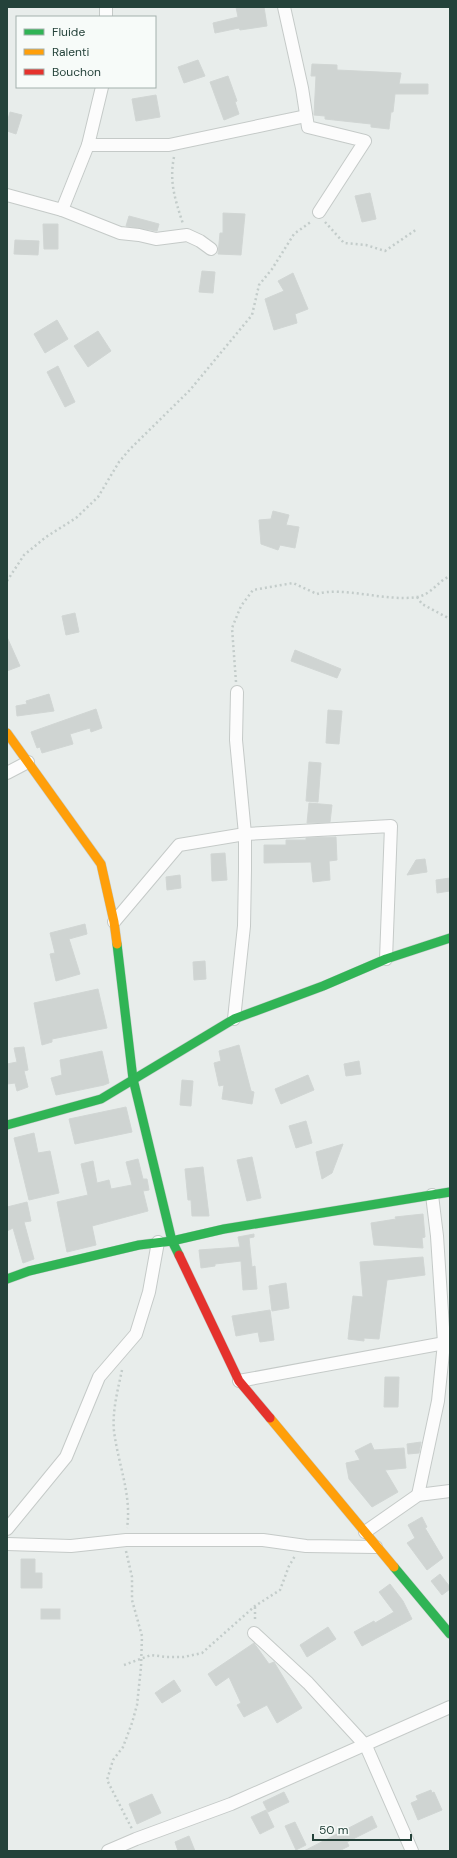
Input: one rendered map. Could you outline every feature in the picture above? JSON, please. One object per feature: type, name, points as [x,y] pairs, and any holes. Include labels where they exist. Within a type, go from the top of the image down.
[{"type":"street","points":[[284,7],[308,127],[365,141],[319,212]]},
{"type":"street","points":[[62,210],[88,145],[102,88]]},
{"type":"street","points":[[88,145],[169,145],[306,116]]},
{"type":"street","points":[[7,195],[62,210],[120,233],[156,239],[187,235],[212,249]]},
{"type":"street","points":[[234,1019],[244,926],[245,834],[236,740],[237,692]]},
{"type":"street","points":[[7,733],[101,864],[114,922],[133,1079],[172,1241],[239,1381],[450,1634]]},
{"type":"street","points":[[7,773],[28,762]]},
{"type":"street","points":[[114,922],[179,845],[245,834],[391,826],[386,959]]},
{"type":"street","points":[[7,1126],[101,1099],[234,1019],[323,986],[386,959],[450,938]]},
{"type":"street","points":[[7,1279],[29,1271],[224,1229],[450,1192]]},
{"type":"street","points":[[418,1495],[438,1401],[447,1343],[432,1194]]},
{"type":"street","points":[[7,1529],[66,1457],[78,1424],[99,1377],[136,1334],[149,1292],[158,1242]]},
{"type":"street","points":[[239,1381],[447,1343]]},
{"type":"street","points":[[365,1532],[418,1495],[450,1491]]},
{"type":"street","points":[[7,1544],[71,1546],[126,1540],[263,1540],[306,1546],[376,1547]]},
{"type":"street","points":[[254,1633],[308,1683],[366,1746],[412,1851]]},
{"type":"street","points":[[108,1851],[136,1839],[231,1804],[366,1746],[450,1707]]},
{"type":"path","points":[[169,145],[174,155],[171,172],[174,199],[183,224],[192,230],[200,241]]},
{"type":"path","points":[[319,212],[324,221],[344,243],[366,245],[385,251],[417,229]]},
{"type":"path","points":[[7,581],[24,555],[46,537],[76,518],[98,497],[119,462],[130,449],[190,390],[252,315],[259,285],[272,269],[294,234],[311,222]]},
{"type":"path","points":[[237,692],[232,628],[241,606],[254,590],[293,582],[317,594],[327,591],[387,598],[417,597],[429,593],[450,576]]},
{"type":"path","points":[[417,597],[422,604],[450,619]]},
{"type":"path","points":[[121,1353],[122,1369],[116,1398],[114,1429],[130,1512],[126,1540],[127,1559],[132,1577],[132,1600],[142,1636],[137,1705],[123,1747],[113,1760],[107,1780],[136,1839]]},
{"type":"path","points":[[124,1665],[152,1655],[184,1657],[202,1653],[255,1606],[280,1590],[289,1566],[295,1556],[306,1546]]},
{"type":"building","points":[[236,7],[264,7],[267,26],[240,30],[239,28],[215,33],[213,23],[238,17]]},
{"type":"building","points":[[198,60],[205,76],[184,83],[178,67]]},
{"type":"building","points":[[312,64],[337,65],[337,70],[401,73],[399,84],[428,84],[428,94],[395,94],[389,129],[371,127],[371,124],[325,119],[325,116],[314,115],[316,76],[311,76]]},
{"type":"building","points":[[228,76],[237,101],[235,102],[239,114],[224,120],[210,82]]},
{"type":"building","points":[[156,95],[160,117],[136,121],[132,99]]},
{"type":"building","points":[[10,112],[22,115],[16,134],[7,131],[7,123]]},
{"type":"building","points":[[370,193],[376,219],[362,222],[355,196]]},
{"type":"building","points":[[223,213],[245,214],[241,255],[218,254],[220,233],[223,233]]},
{"type":"building","points":[[129,216],[159,224],[157,231],[126,226]]},
{"type":"building","points":[[43,224],[58,224],[58,249],[44,249]]},
{"type":"building","points":[[15,240],[39,241],[38,255],[14,254]]},
{"type":"building","points":[[202,271],[215,272],[213,293],[199,292]]},
{"type":"building","points":[[293,273],[308,309],[295,314],[297,323],[274,330],[265,299],[284,291],[278,281]]},
{"type":"building","points":[[57,320],[68,339],[45,353],[34,334]]},
{"type":"building","points":[[98,331],[111,351],[88,367],[74,346]]},
{"type":"building","points":[[58,366],[75,402],[65,407],[47,372]]},
{"type":"building","points":[[273,511],[289,515],[286,525],[299,527],[295,548],[280,545],[278,550],[261,544],[259,520],[271,519]]},
{"type":"building","points":[[75,613],[79,632],[66,635],[62,616]]},
{"type":"building","points":[[7,637],[20,666],[7,671]]},
{"type":"building","points":[[295,650],[341,669],[337,678],[291,661]]},
{"type":"building","points":[[49,694],[54,711],[17,716],[16,706],[27,704],[26,701]]},
{"type":"building","points":[[96,709],[102,728],[91,732],[90,728],[70,734],[73,744],[42,753],[40,747],[37,748],[31,732]]},
{"type":"building","points":[[328,710],[342,711],[339,744],[326,743]]},
{"type":"building","points":[[309,762],[321,763],[318,802],[306,801]]},
{"type":"building","points":[[309,803],[332,805],[330,822],[307,823]]},
{"type":"building","points":[[336,837],[337,860],[329,861],[330,880],[313,882],[311,862],[264,863],[264,845],[286,845],[286,840]]},
{"type":"building","points":[[225,853],[227,880],[212,881],[211,854]]},
{"type":"building","points":[[425,859],[427,872],[407,875],[416,860]]},
{"type":"building","points":[[180,875],[181,888],[167,890],[166,877]]},
{"type":"building","points":[[450,878],[450,891],[437,893],[436,880]]},
{"type":"building","points":[[85,924],[87,934],[69,939],[80,974],[56,981],[50,954],[55,953],[50,933]]},
{"type":"building","points":[[205,961],[206,979],[194,980],[193,962]]},
{"type":"building","points":[[98,989],[107,1028],[52,1039],[52,1042],[42,1045],[34,1003]]},
{"type":"building","points":[[239,1045],[251,1091],[254,1092],[252,1104],[222,1099],[224,1085],[219,1086],[214,1063],[221,1061],[219,1051]]},
{"type":"building","points":[[24,1047],[28,1070],[24,1071],[28,1087],[17,1091],[15,1083],[7,1084],[7,1064],[17,1062],[14,1048]]},
{"type":"building","points":[[102,1051],[109,1083],[56,1095],[51,1078],[62,1075],[60,1060]]},
{"type":"building","points":[[359,1061],[361,1074],[346,1076],[344,1064]]},
{"type":"building","points":[[308,1075],[314,1090],[281,1104],[275,1089]]},
{"type":"building","points":[[182,1080],[193,1081],[191,1106],[180,1105]]},
{"type":"building","points":[[126,1107],[132,1132],[75,1144],[69,1119]]},
{"type":"building","points":[[306,1121],[312,1143],[296,1148],[289,1126]]},
{"type":"building","points":[[34,1133],[38,1153],[50,1151],[59,1193],[29,1200],[14,1138]]},
{"type":"building","points":[[343,1144],[332,1173],[322,1179],[316,1152]]},
{"type":"building","points":[[252,1157],[261,1198],[247,1201],[237,1160]]},
{"type":"building","points":[[138,1159],[143,1179],[147,1179],[149,1190],[143,1191],[148,1211],[92,1226],[96,1245],[67,1252],[57,1202],[88,1195],[81,1164],[93,1161],[97,1183],[109,1180],[111,1189],[132,1185],[126,1162]]},
{"type":"building","points":[[203,1167],[209,1216],[192,1216],[191,1200],[188,1200],[185,1169]]},
{"type":"building","points":[[27,1202],[31,1221],[24,1222],[34,1259],[23,1263],[13,1228],[7,1231],[7,1207]]},
{"type":"building","points":[[423,1214],[425,1237],[422,1238],[423,1248],[374,1245],[371,1223],[396,1219],[395,1217]]},
{"type":"building","points":[[254,1234],[254,1237],[249,1238],[252,1267],[255,1266],[257,1289],[243,1290],[241,1261],[215,1264],[215,1266],[201,1268],[199,1250],[240,1247],[238,1237]]},
{"type":"building","points":[[423,1257],[425,1275],[387,1280],[379,1339],[364,1338],[364,1341],[348,1339],[353,1296],[363,1297],[360,1262]]},
{"type":"building","points":[[286,1283],[289,1308],[272,1311],[269,1286]]},
{"type":"building","points":[[270,1310],[274,1340],[260,1342],[258,1332],[236,1336],[232,1316]]},
{"type":"building","points":[[385,1377],[399,1377],[398,1407],[384,1407]]},
{"type":"building","points":[[421,1442],[419,1453],[408,1454],[407,1444]]},
{"type":"building","points":[[371,1443],[374,1450],[404,1448],[406,1468],[385,1470],[398,1492],[372,1507],[349,1479],[346,1463],[360,1460],[355,1451]]},
{"type":"building","points":[[422,1517],[427,1527],[425,1528],[443,1558],[427,1570],[407,1543],[415,1538],[408,1525]]},
{"type":"building","points":[[21,1559],[35,1559],[35,1573],[42,1573],[42,1588],[21,1588]]},
{"type":"building","points":[[440,1574],[450,1587],[450,1589],[442,1595],[431,1581]]},
{"type":"building","points":[[390,1584],[403,1601],[412,1619],[362,1646],[354,1632],[374,1621],[375,1623],[394,1612],[379,1592]]},
{"type":"building","points":[[41,1609],[60,1609],[60,1619],[41,1619]]},
{"type":"building","points":[[328,1627],[336,1639],[307,1657],[300,1645]]},
{"type":"building","points":[[254,1643],[269,1664],[274,1662],[302,1708],[277,1723],[267,1705],[244,1717],[237,1705],[241,1703],[229,1677],[216,1686],[208,1674]]},
{"type":"building","points":[[174,1680],[181,1691],[162,1703],[155,1693]]},
{"type":"building","points":[[431,1790],[432,1793],[434,1792],[442,1810],[418,1820],[411,1803],[418,1800],[416,1796]]},
{"type":"building","points":[[284,1792],[289,1802],[268,1812],[263,1802]]},
{"type":"building","points":[[152,1794],[161,1813],[137,1824],[129,1804]]},
{"type":"building","points":[[266,1810],[274,1827],[260,1834],[251,1817]]},
{"type":"building","points":[[372,1816],[377,1827],[347,1842],[349,1846],[339,1851],[304,1851]]},
{"type":"building","points":[[295,1822],[306,1845],[296,1850],[285,1826]]},
{"type":"building","points":[[189,1836],[195,1851],[178,1851],[175,1842]]},
{"type":"traffic: fast","points":[[7,1125],[101,1099],[234,1019],[323,986],[386,959],[450,938]]},
{"type":"traffic: fast","points":[[117,944],[133,1079],[172,1241],[179,1255]]},
{"type":"traffic: fast","points":[[7,1279],[29,1271],[139,1245],[172,1241],[224,1229],[450,1192]]},
{"type":"traffic: fast","points":[[394,1567],[450,1634]]},
{"type":"traffic: slow","points":[[7,733],[101,864],[114,922],[117,944]]},
{"type":"traffic: slow","points":[[270,1418],[394,1567]]},
{"type":"traffic: jam","points":[[179,1255],[239,1381],[270,1418]]}]
